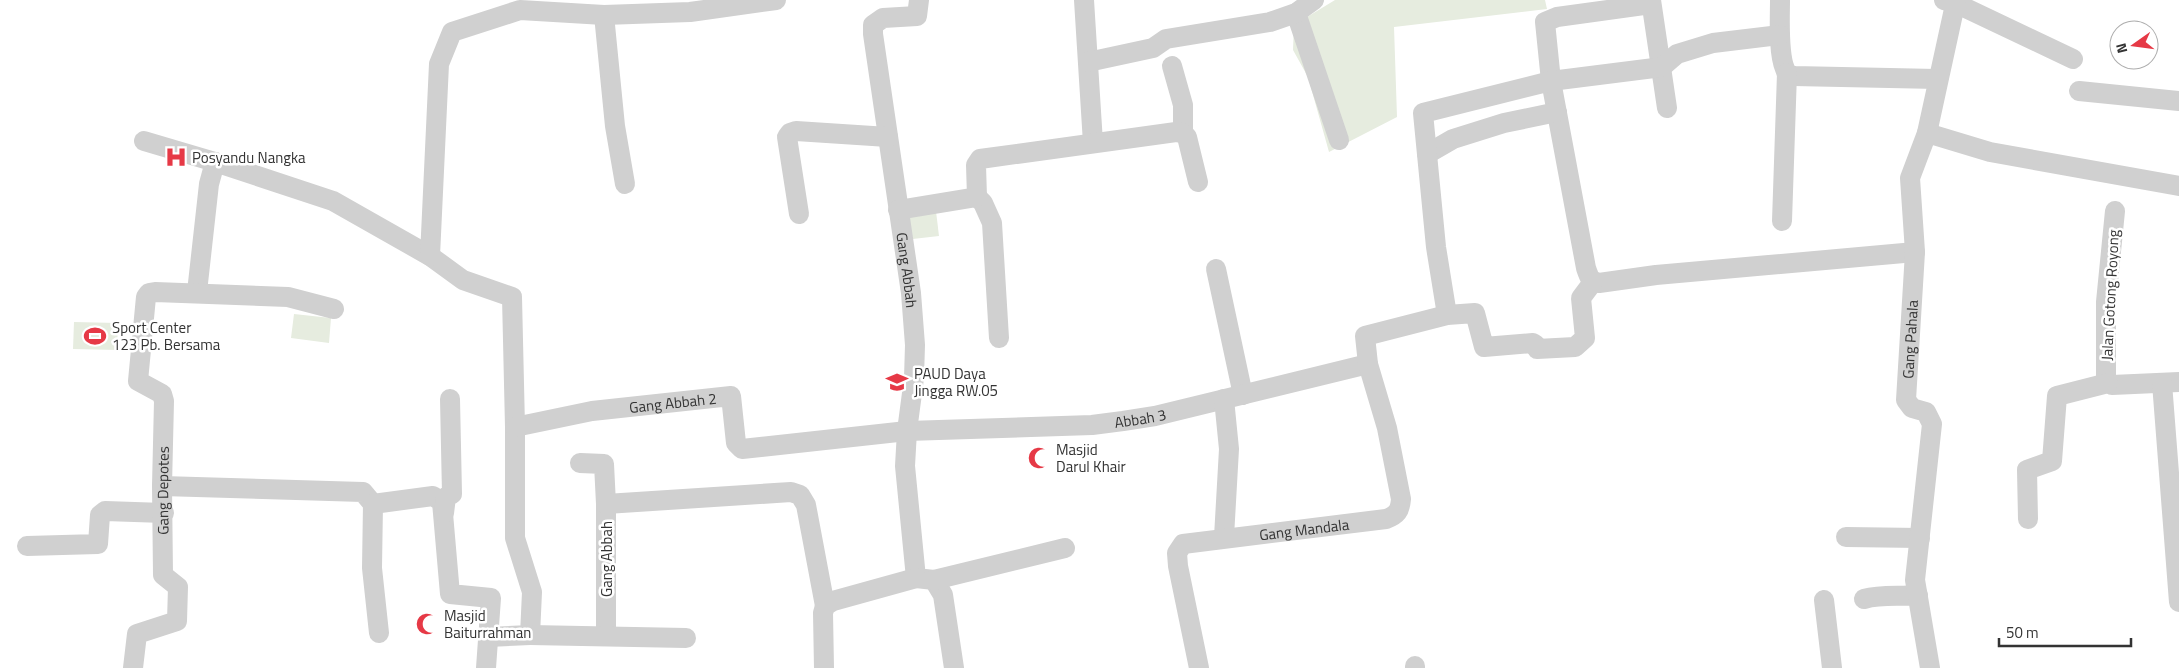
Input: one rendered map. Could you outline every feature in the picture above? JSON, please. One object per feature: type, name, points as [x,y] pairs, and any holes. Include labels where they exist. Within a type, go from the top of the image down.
[{"type":"street","points":[[430,256],[439,64],[452,32],[520,10],[604,15],[690,12],[776,0]]},
{"type":"street","name":"Gang Abbah","points":[[919,0],[917,16],[883,18],[873,25],[911,292],[915,345],[914,378],[904,466],[925,579],[943,596],[954,668]]},
{"type":"street","points":[[1084,0],[1094,143]]},
{"type":"street","points":[[1088,62],[1153,48],[1166,39],[1270,22],[1296,13],[1314,0]]},
{"type":"street","points":[[1780,0],[1780,36],[1784,68],[1787,73],[1782,221]]},
{"type":"street","points":[[1952,1],[2073,59]]},
{"type":"street","name":"Gang Pahala","points":[[1930,668],[1915,580],[1932,424],[1926,412],[1912,408],[1906,400],[1915,252],[1910,178],[1927,133],[1952,1]]},
{"type":"street","points":[[1593,282],[1586,268],[1551,81],[1544,26],[1547,20],[1651,2],[1667,108]]},
{"type":"street","points":[[1296,13],[1340,140]]},
{"type":"street","points":[[604,15],[615,126],[625,184]]},
{"type":"street","points":[[1447,315],[1436,247],[1423,113],[1551,81],[1662,67],[1677,54],[1713,43],[1780,36]]},
{"type":"street","points":[[1172,66],[1183,104],[1184,133],[1190,146],[1198,182]]},
{"type":"street","points":[[1787,73],[1794,76],[1937,79]]},
{"type":"street","points":[[2079,91],[2179,101]]},
{"type":"street","points":[[1427,154],[1453,139],[1504,123],[1557,112]]},
{"type":"street","points":[[799,214],[787,137],[790,133],[796,131],[888,137]]},
{"type":"street","points":[[999,338],[992,223],[983,203],[977,197],[976,165],[980,158],[1176,132],[1184,133]]},
{"type":"street","points":[[1927,133],[1990,152],[2179,186]]},
{"type":"street","points":[[144,141],[334,200],[430,256],[463,280],[512,297],[516,428],[515,538],[532,592],[530,636]]},
{"type":"street","points":[[215,162],[209,184],[197,292],[288,297],[334,309]]},
{"type":"street","points":[[898,210],[977,197]]},
{"type":"street","name":"Jalan Gotong Royong","points":[[2115,211],[2106,302],[2105,375],[2108,383],[2112,385],[2171,383],[2179,602]]},
{"type":"street","points":[[1593,282],[1599,283],[1656,275],[1915,252]]},
{"type":"street","points":[[1216,269],[1233,397],[1224,537]]},
{"type":"street","points":[[1368,364],[1366,336],[1447,315],[1475,314],[1484,347],[1533,343],[1537,347],[1575,347],[1585,338],[1581,298],[1593,282]]},
{"type":"street","name":"Gang Depotes","points":[[133,668],[137,634],[177,621],[178,587],[163,575],[162,394],[138,381],[146,297],[149,293],[197,292]]},
{"type":"street","name":"Abbah 3","points":[[907,431],[1092,425],[1155,416],[1368,364]]},
{"type":"street","name":"Gang Mandala","points":[[1199,668],[1178,566],[1177,553],[1183,544],[1224,537],[1386,519],[1396,515],[1400,509],[1401,499],[1387,428],[1368,364]]},
{"type":"street","points":[[2028,519],[2028,470],[2052,461],[2057,396],[2108,383]]},
{"type":"street","name":"Gang Abbah 2","points":[[516,428],[592,411],[731,396],[736,442],[742,449],[907,431]]},
{"type":"street","points":[[444,513],[446,497],[452,494],[450,399]]},
{"type":"street","points":[[580,463],[604,464],[606,504]]},
{"type":"street","points":[[162,486],[363,492],[373,504],[372,568],[379,633]]},
{"type":"street","name":"Gang Abbah","points":[[606,636],[606,504],[791,492],[800,495],[806,505],[825,606],[822,623],[824,668]]},
{"type":"street","points":[[373,504],[433,496],[442,502],[450,594],[491,598],[486,668]]},
{"type":"street","points":[[27,546],[98,544],[100,516],[105,512],[164,513]]},
{"type":"street","points":[[1846,537],[1920,538]]},
{"type":"street","points":[[825,606],[833,601],[1065,548]]},
{"type":"street","points":[[1864,599],[1878,595],[1900,597],[1918,595]]},
{"type":"street","points":[[1824,600],[1832,668]]},
{"type":"street","points":[[488,637],[606,636],[686,638]]},
{"type":"shaded area","points":[[1335,0],[1545,0],[1547,9],[1394,27],[1397,117],[1329,152],[1308,77],[1293,50],[1294,25]]},
{"type":"shaded area","points":[[935,203],[939,236],[904,240],[900,207]]},
{"type":"shaded area","points":[[294,314],[331,318],[329,343],[291,338]]},
{"type":"shaded area","name":"Sport Center 123 Pb. Bersama","points":[[74,322],[118,323],[117,350],[73,349]]},
{"type":"place","name":"Posyandu Nangka","points":[[176,157]]},
{"type":"place","name":"Sport Center 123 Pb. Bersama","points":[[95,336]]},
{"type":"place","name":"PAUD Daya Jingga RW.05","points":[[897,382]]},
{"type":"place","name":"Masjid Darul Khair","points":[[1039,458]]},
{"type":"place","name":"Masjid Baiturrahman","points":[[427,624]]}]
